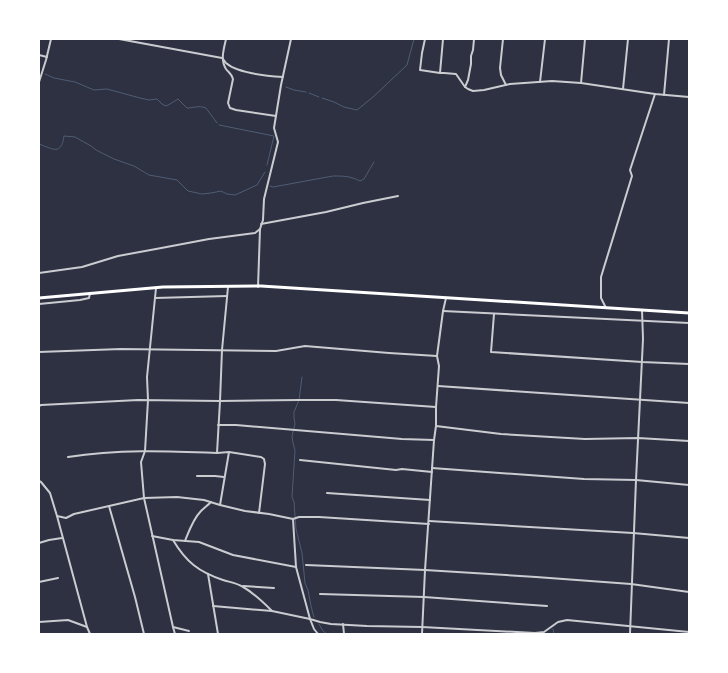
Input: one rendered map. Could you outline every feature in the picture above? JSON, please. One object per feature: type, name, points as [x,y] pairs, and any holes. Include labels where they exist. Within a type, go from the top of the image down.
[{"type":"main road","points":[[39,298],[156,288],[258,286],[689,313]]},
{"type":"street","points":[[39,82],[51,39]]},
{"type":"street","points":[[119,39],[222,58],[227,64],[237,69],[262,75],[283,77]]},
{"type":"street","points":[[226,39],[222,58],[225,67],[233,77],[228,103],[230,108],[276,116]]},
{"type":"street","points":[[258,286],[260,229],[263,220],[264,199],[278,142],[274,128],[291,39]]},
{"type":"street","points":[[425,39],[420,70],[456,74],[465,87],[473,91],[506,85],[552,81],[581,83],[655,94],[689,97]]},
{"type":"street","points":[[440,73],[443,39]]},
{"type":"street","points":[[465,87],[468,80],[474,39]]},
{"type":"street","points":[[503,39],[500,68],[501,75],[506,85]]},
{"type":"street","points":[[540,82],[545,39]]},
{"type":"street","points":[[581,83],[585,39]]},
{"type":"street","points":[[623,89],[628,39]]},
{"type":"street","points":[[664,95],[669,39]]},
{"type":"street","points":[[39,55],[47,57]]},
{"type":"street","points":[[606,308],[600,298],[601,277],[632,176],[630,170],[655,94]]},
{"type":"street","points":[[261,224],[326,212],[398,196]]},
{"type":"street","points":[[39,273],[82,267],[118,256],[156,248],[255,233],[260,229]]},
{"type":"street","points":[[217,452],[222,350],[228,287]]},
{"type":"street","points":[[156,288],[147,377],[148,400],[145,451],[141,462],[144,498],[172,627],[175,634]]},
{"type":"street","points":[[39,304],[89,298],[90,293]]},
{"type":"street","points":[[155,298],[227,296]]},
{"type":"street","points":[[422,634],[425,570],[436,426],[439,366],[437,356],[446,298]]},
{"type":"street","points":[[630,634],[633,533],[643,339],[642,310]]},
{"type":"street","points":[[443,311],[689,323]]},
{"type":"street","points":[[494,314],[491,352],[689,364]]},
{"type":"street","points":[[39,352],[121,349],[276,351],[305,346],[437,356]]},
{"type":"street","points":[[438,386],[689,403]]},
{"type":"street","points":[[39,406],[123,400],[220,402],[336,400],[436,408]]},
{"type":"street","points":[[218,425],[236,425],[402,439],[434,440]]},
{"type":"street","points":[[436,426],[501,434],[585,439],[638,438],[689,441]]},
{"type":"street","points":[[68,458],[85,455],[145,451],[229,452],[261,457],[264,459],[265,464],[259,513]]},
{"type":"street","points":[[220,505],[229,452]]},
{"type":"street","points":[[300,460],[396,470],[402,469],[432,472]]},
{"type":"street","points":[[432,468],[584,479],[636,480],[689,485]]},
{"type":"street","points":[[197,476],[215,476],[225,478]]},
{"type":"street","points":[[39,481],[50,493],[66,554],[90,634]]},
{"type":"street","points":[[327,493],[430,500]]},
{"type":"street","points":[[56,516],[66,518],[74,514],[144,498],[177,497],[204,500],[245,511],[293,519],[300,517],[319,517],[429,524]]},
{"type":"street","points":[[185,541],[201,510],[211,502]]},
{"type":"street","points":[[109,506],[144,634]]},
{"type":"street","points":[[293,519],[296,567],[310,619],[318,634]]},
{"type":"street","points":[[429,521],[633,533],[689,538]]},
{"type":"street","points":[[152,536],[173,540],[200,542],[234,555],[296,567]]},
{"type":"street","points":[[39,544],[49,540],[62,538]]},
{"type":"street","points":[[173,540],[186,559],[208,574],[242,586],[259,598],[272,611]]},
{"type":"street","points":[[306,565],[425,570],[631,584],[689,592]]},
{"type":"street","points":[[208,574],[218,634]]},
{"type":"street","points":[[39,582],[58,578]]},
{"type":"street","points":[[242,586],[274,588]]},
{"type":"street","points":[[320,594],[424,597],[546,606]]},
{"type":"street","points":[[213,606],[272,611],[330,624],[536,633],[544,632],[558,622],[567,620],[689,632]]},
{"type":"street","points":[[39,622],[68,620],[87,627]]},
{"type":"street","points":[[344,624],[344,634]]},
{"type":"street","points":[[172,627],[189,631]]},
{"type":"waterway","points":[[322,98],[344,107],[357,110],[407,65],[414,39]]},
{"type":"waterway","points":[[45,74],[54,78],[75,82],[94,90],[107,89],[149,100],[157,99],[166,106],[178,99],[187,108],[206,108],[217,123]]},
{"type":"waterway","points":[[286,87],[306,92]]},
{"type":"waterway","points":[[309,93],[319,97]]},
{"type":"waterway","points":[[219,125],[274,136],[267,165]]},
{"type":"waterway","points":[[39,144],[52,149],[58,149],[63,142],[64,136],[75,137],[96,150],[114,159],[134,166],[149,175],[177,180],[188,191],[202,194],[221,191],[227,194],[235,195],[257,185],[265,172]]},
{"type":"waterway","points":[[270,186],[273,187],[333,176],[353,178],[360,181],[364,179],[374,162]]},
{"type":"waterway","points":[[302,377],[299,400],[294,412],[295,424],[292,436],[295,450],[292,497],[294,502],[296,529],[302,553],[305,583],[314,617]]},
{"type":"waterway","points":[[319,624],[323,631],[327,634]]},
{"type":"waterway","points":[[553,629],[554,634]]}]
